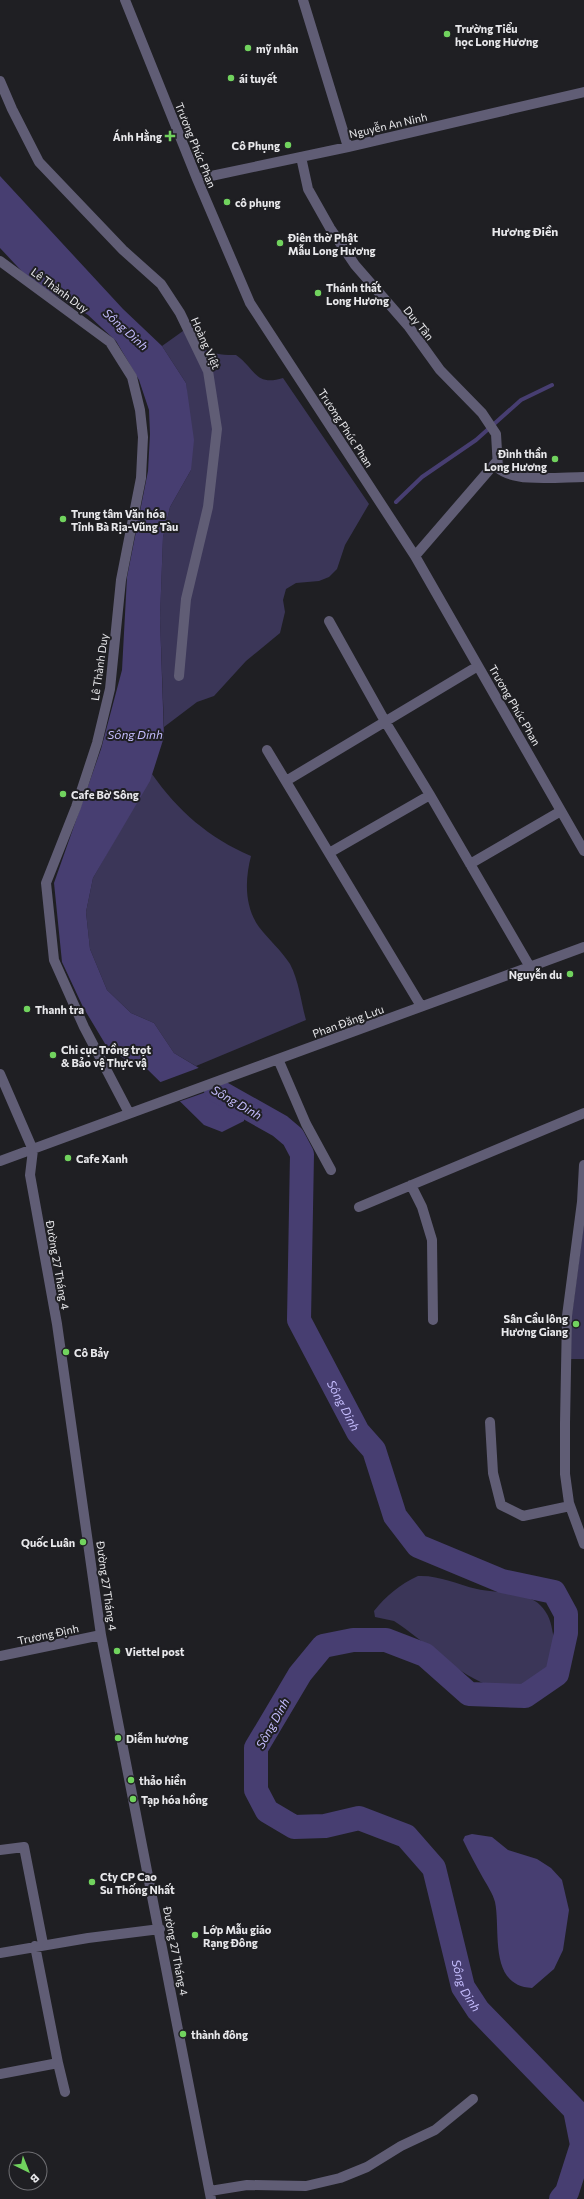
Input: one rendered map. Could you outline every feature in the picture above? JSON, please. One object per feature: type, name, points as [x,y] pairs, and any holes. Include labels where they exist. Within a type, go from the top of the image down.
[{"type":"street","name":"Trương Phúc Phan","points":[[125,0],[197,179],[250,303],[414,556],[584,851]]},
{"type":"street","points":[[304,0],[348,147]]},
{"type":"street","name":"Hoàng Việt","points":[[0,81],[12,109],[39,162],[124,250],[161,284],[180,313],[208,371],[217,429],[208,507],[186,599],[179,676]]},
{"type":"street","name":"Nguyễn An Ninh","points":[[197,179],[348,147],[584,92]]},
{"type":"street","name":"Duy Tân","points":[[301,157],[308,188],[330,228],[355,265],[409,327],[440,370],[482,413],[496,434],[497,461]]},
{"type":"street","name":"Lê Thành Duy","points":[[0,261],[110,342],[132,377],[140,410],[143,437],[141,478],[121,580],[110,688],[97,743],[76,807],[46,883],[54,960],[124,1115]]},
{"type":"street","points":[[414,556],[497,461]]},
{"type":"street","points":[[497,461],[498,468],[501,471],[514,476],[584,477]]},
{"type":"street","points":[[329,621],[386,723],[430,795],[530,967]]},
{"type":"street","points":[[286,781],[386,723],[478,666]]},
{"type":"street","points":[[267,750],[421,1006]]},
{"type":"street","points":[[329,853],[430,795]]},
{"type":"street","points":[[470,864],[561,811]]},
{"type":"street","name":"Phan Đăng Lưu","points":[[0,1161],[584,947]]},
{"type":"street","points":[[276,1060],[306,1124],[331,1170]]},
{"type":"street","points":[[0,1074],[33,1150]]},
{"type":"street","points":[[359,1207],[584,1113]]},
{"type":"street","name":"Đường 27 Tháng 4","points":[[33,1150],[30,1175],[56,1324],[101,1635],[160,1929],[194,2114],[211,2195]]},
{"type":"street","points":[[584,1165],[582,1202],[567,1322],[565,1474],[570,1506],[584,1544]]},
{"type":"street","points":[[411,1185],[422,1207],[432,1240],[433,1320]]},
{"type":"street","points":[[490,1422],[493,1473],[501,1505],[523,1516],[570,1506]]},
{"type":"street","name":"Trương Định","points":[[0,1656],[101,1635]]},
{"type":"street","points":[[0,1850],[24,1847],[58,2063],[65,2092]]},
{"type":"street","points":[[0,1953],[39,1945],[160,1929]]},
{"type":"street","points":[[0,2074],[58,2063]]},
{"type":"street","points":[[211,2195],[247,2186],[306,2186],[340,2178],[367,2167],[401,2146],[435,2130],[473,2099]]},
{"type":"shaded area","points":[[183,331],[190,334],[202,347],[208,351],[220,354],[236,355],[261,378],[274,380],[283,378],[369,504],[345,545],[337,569],[329,577],[319,581],[296,583],[286,589],[283,600],[285,612],[280,633],[246,661],[214,696],[197,702],[164,727],[160,618],[163,537],[170,507],[191,470],[186,383],[162,346]]},
{"type":"shaded area","points":[[152,774],[173,800],[208,832],[221,841],[251,856],[247,892],[248,901],[254,919],[290,964],[298,984],[306,1020],[196,1066],[174,1053],[154,1023],[131,1013],[107,990],[90,949],[86,912],[93,878]]},
{"type":"shaded area","name":"Sân Cầu lông Hương Giang","points":[[584,1222],[584,1359],[566,1359]]},
{"type":"shaded area","points":[[418,1576],[448,1580],[477,1589],[519,1595],[535,1601],[546,1612],[549,1618],[557,1653],[555,1663],[546,1676],[533,1686],[518,1690],[493,1687],[480,1682],[456,1668],[394,1621],[375,1617],[374,1611],[388,1595]]},
{"type":"water","name":"Sông Dinh","points":[[0,176],[123,309],[162,346],[186,383],[194,440],[191,470],[170,507],[163,537],[160,618],[164,737],[150,781],[93,878],[86,912],[90,949],[107,990],[131,1013],[154,1023],[174,1053],[244,1095],[244,1121],[222,1132],[204,1125],[146,1068],[126,1060],[107,1047],[83,1007],[62,962],[54,883],[101,749],[122,670],[127,577],[148,471],[150,434],[149,410],[139,380],[116,341],[88,315],[30,280],[0,248]]},
{"type":"water","points":[[472,1834],[492,1837],[508,1850],[537,1859],[551,1868],[562,1880],[569,1910],[563,1950],[554,1969],[532,1988],[518,1985],[508,1978],[503,1967],[499,1955],[495,1902],[463,1840],[465,1836]]},
{"type":"pier","points":[[201,1067],[229,1084],[178,1102],[158,1083]]},
{"type":"waterway","points":[[396,502],[422,477],[476,440],[521,400],[552,385]]},
{"type":"waterway","name":"Sông Dinh","points":[[216,1090],[280,1126],[293,1137],[302,1154],[299,1320],[358,1432],[374,1450],[395,1516],[418,1546],[502,1581],[554,1592],[566,1614],[566,1633],[557,1674],[525,1696],[469,1694],[425,1655],[386,1640],[353,1640],[323,1646],[300,1674],[256,1748],[256,1790],[267,1811],[294,1827],[325,1826],[359,1818],[406,1836],[434,1868],[463,1987],[478,2010],[575,2110],[582,2145],[567,2192],[561,2199]]},
{"type":"place","name":"Trường Tiểu học Long Hương","points":[[447,34]]},
{"type":"place","name":"mỹ nhân","points":[[248,48]]},
{"type":"place","name":"ái tuyết","points":[[231,78]]},
{"type":"place","name":"Ánh Hằng","points":[[170,136]]},
{"type":"place","name":"Cô Phụng","points":[[288,145]]},
{"type":"place","name":"cô phụng","points":[[227,202]]},
{"type":"place","name":"Điện thờ Phật Mẫu Long Hương","points":[[280,243]]},
{"type":"place","name":"Thánh thất Long Hương","points":[[318,293]]},
{"type":"place","name":"Đình thần Long Hương","points":[[555,459]]},
{"type":"place","name":"Trung tâm Văn hóa Tỉnh Bà Rịa-Vũng Tàu","points":[[63,519]]},
{"type":"place","name":"Cafe Bờ Sông","points":[[63,794]]},
{"type":"place","name":"Nguyễn du","points":[[570,974]]},
{"type":"place","name":"Thanh tra","points":[[27,1009]]},
{"type":"place","name":"Chi cục Trồng trọt & Bảo vệ Thực vậ","points":[[53,1055]]},
{"type":"place","name":"Cafe Xanh","points":[[68,1158]]},
{"type":"place","name":"Sân Cầu lông Hương Giang","points":[[576,1324]]},
{"type":"place","name":"Cô Bảy","points":[[66,1352]]},
{"type":"place","name":"Quốc Luân","points":[[83,1542]]},
{"type":"place","name":"Viettel post","points":[[117,1651]]},
{"type":"place","name":"Diễm hương","points":[[118,1738]]},
{"type":"place","name":"thảo hiền","points":[[131,1780]]},
{"type":"place","name":"Tạp hóa hồng","points":[[133,1799]]},
{"type":"place","name":"Cty CP Cao Su Thống Nhất","points":[[92,1882]]},
{"type":"place","name":"Lớp Mẫu giáo Rạng Đông","points":[[195,1935]]},
{"type":"place","name":"thành đông","points":[[183,2034]]},
{"type":"district","name":"Hương Điền","points":[[525,231]]}]
